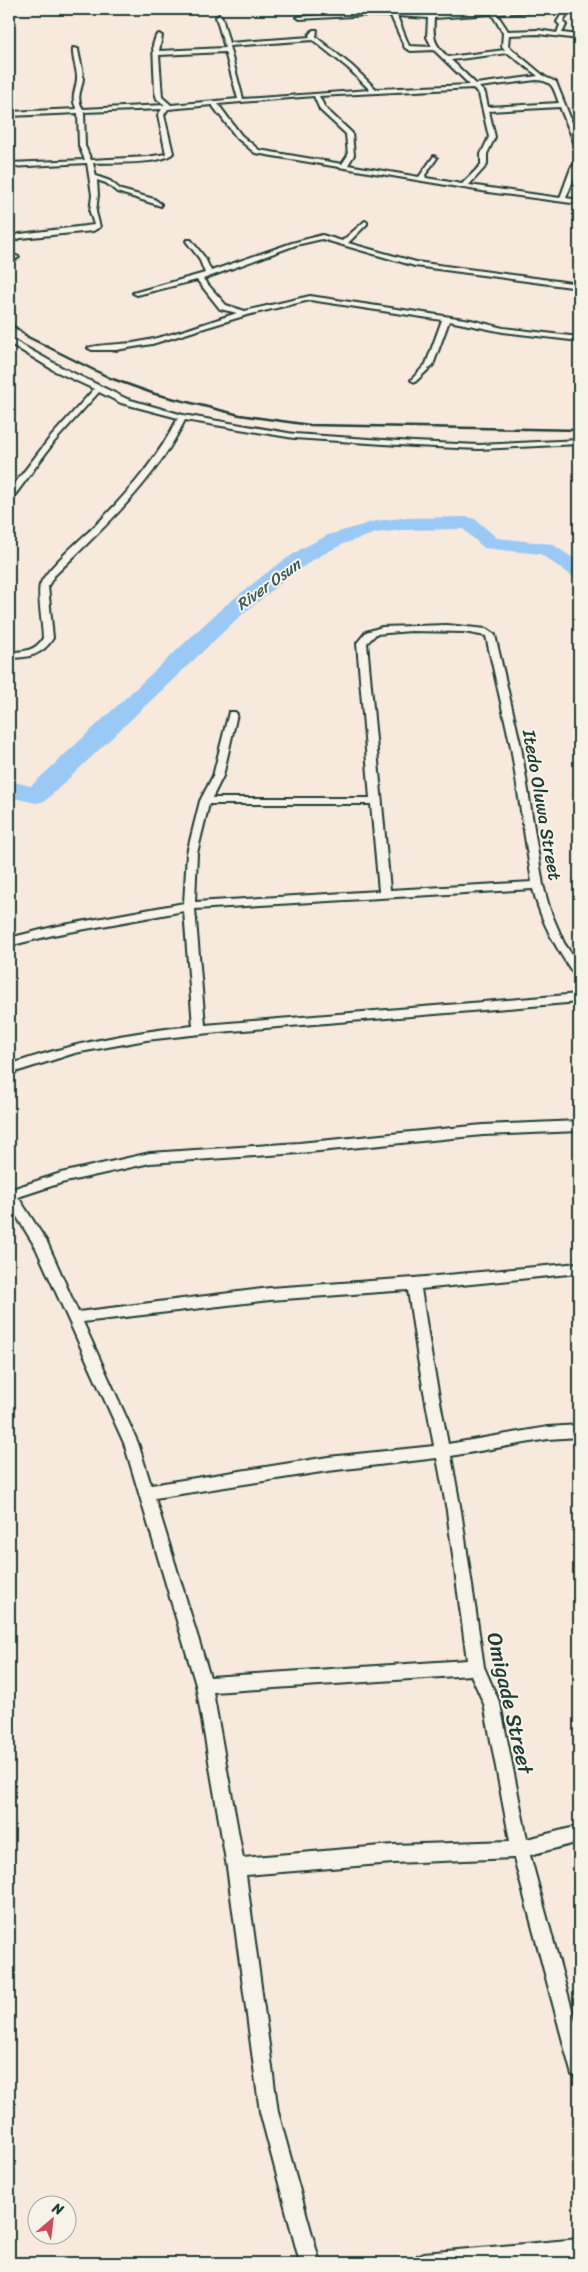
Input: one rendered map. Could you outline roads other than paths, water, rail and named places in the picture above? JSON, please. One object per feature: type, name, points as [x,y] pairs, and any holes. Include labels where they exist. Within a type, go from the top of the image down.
[{"type":"street","points":[[396,9],[394,16],[407,47],[411,49],[435,48]]},
{"type":"street","points":[[300,17],[370,13],[431,17],[546,9],[579,12]]},
{"type":"street","points":[[558,35],[563,25],[560,22],[566,12]]},
{"type":"street","points":[[494,13],[506,33],[505,46],[509,51],[543,78],[554,83],[579,147]]},
{"type":"street","points":[[431,17],[430,37],[435,48],[482,93],[492,137],[484,154],[484,165],[464,186]]},
{"type":"street","points":[[219,18],[237,80],[241,101]]},
{"type":"street","points":[[506,33],[538,32],[579,37]]},
{"type":"street","points":[[156,53],[226,47],[315,35],[375,91]]},
{"type":"street","points":[[9,165],[147,159],[168,155],[170,153],[161,115],[168,105],[159,98],[156,44],[159,36]]},
{"type":"street","points":[[11,237],[97,228],[98,226],[93,212],[95,195],[93,177],[90,161],[82,146],[81,110],[76,103],[76,91],[80,77],[74,49]]},
{"type":"street","points":[[448,59],[509,51]]},
{"type":"street","points":[[9,114],[166,107],[316,94],[475,86],[543,78]]},
{"type":"street","points":[[316,94],[322,109],[349,133],[351,154],[344,166]]},
{"type":"street","points":[[214,103],[226,122],[248,147],[257,152],[464,186],[579,202]]},
{"type":"street","points":[[486,109],[563,105]]},
{"type":"street","points":[[570,120],[579,120]]},
{"type":"street","points":[[423,179],[422,175],[434,158]]},
{"type":"street","points":[[562,200],[574,168],[579,162]]},
{"type":"street","points":[[93,177],[108,182],[119,191],[152,200],[159,205]]},
{"type":"street","points":[[344,243],[365,222]]},
{"type":"street","points":[[137,293],[199,278],[316,237],[328,237],[415,264],[579,286]]},
{"type":"street","points":[[189,240],[202,258],[209,274]]},
{"type":"street","points":[[199,278],[223,306],[245,313]]},
{"type":"street","points":[[92,348],[116,348],[152,342],[245,313],[310,298],[412,315],[471,322],[502,330],[579,339]]},
{"type":"street","points":[[415,380],[429,365],[446,318]]},
{"type":"street","points":[[9,340],[58,369],[124,401],[182,417],[294,436],[414,444],[479,447],[579,442]]},
{"type":"street","points":[[9,497],[30,466],[74,413],[99,388]]},
{"type":"street","points":[[9,654],[26,655],[37,651],[45,644],[48,638],[44,586],[50,576],[138,484],[175,434],[182,417]]},
{"type":"street","name":"Itedo Oluwa Street","points":[[377,801],[365,699],[362,643],[372,632],[382,630],[431,628],[479,630],[490,635],[516,747],[538,885],[544,910],[559,944],[579,973]]},
{"type":"street","points":[[199,1029],[189,906],[192,853],[205,801],[218,776],[232,714]]},
{"type":"street","points":[[205,801],[377,801],[385,893]]},
{"type":"street","points":[[9,942],[53,931],[189,906],[538,885]]},
{"type":"street","points":[[9,1070],[32,1060],[84,1046],[199,1029],[579,998]]},
{"type":"street","points":[[310,2263],[269,2112],[236,1867],[204,1685],[131,1443],[42,1246],[9,1194],[61,1178],[150,1158],[299,1148],[483,1130],[579,1126]]},
{"type":"street","points":[[73,1318],[270,1294],[414,1284],[579,1268]]},
{"type":"street","name":"Omigade Street","points":[[414,1284],[425,1359],[443,1451],[476,1667],[492,1704],[520,1849],[579,2068]]},
{"type":"street","points":[[146,1493],[328,1464],[443,1451],[548,1433],[579,1431]]},
{"type":"street","points":[[204,1685],[476,1667]]},
{"type":"street","points":[[236,1867],[393,1854],[520,1849],[579,1834]]},
{"type":"street","points":[[424,2263],[485,2260],[579,2249]]},
{"type":"waterway","name":"River Osun","points":[[9,789],[36,795],[229,614],[281,571],[308,553],[336,539],[363,530],[389,525],[468,523],[491,544],[545,548],[579,572]]},
{"type":"railway","points":[[9,322],[28,337],[110,378],[155,394],[240,415],[310,425],[579,430]]}]
